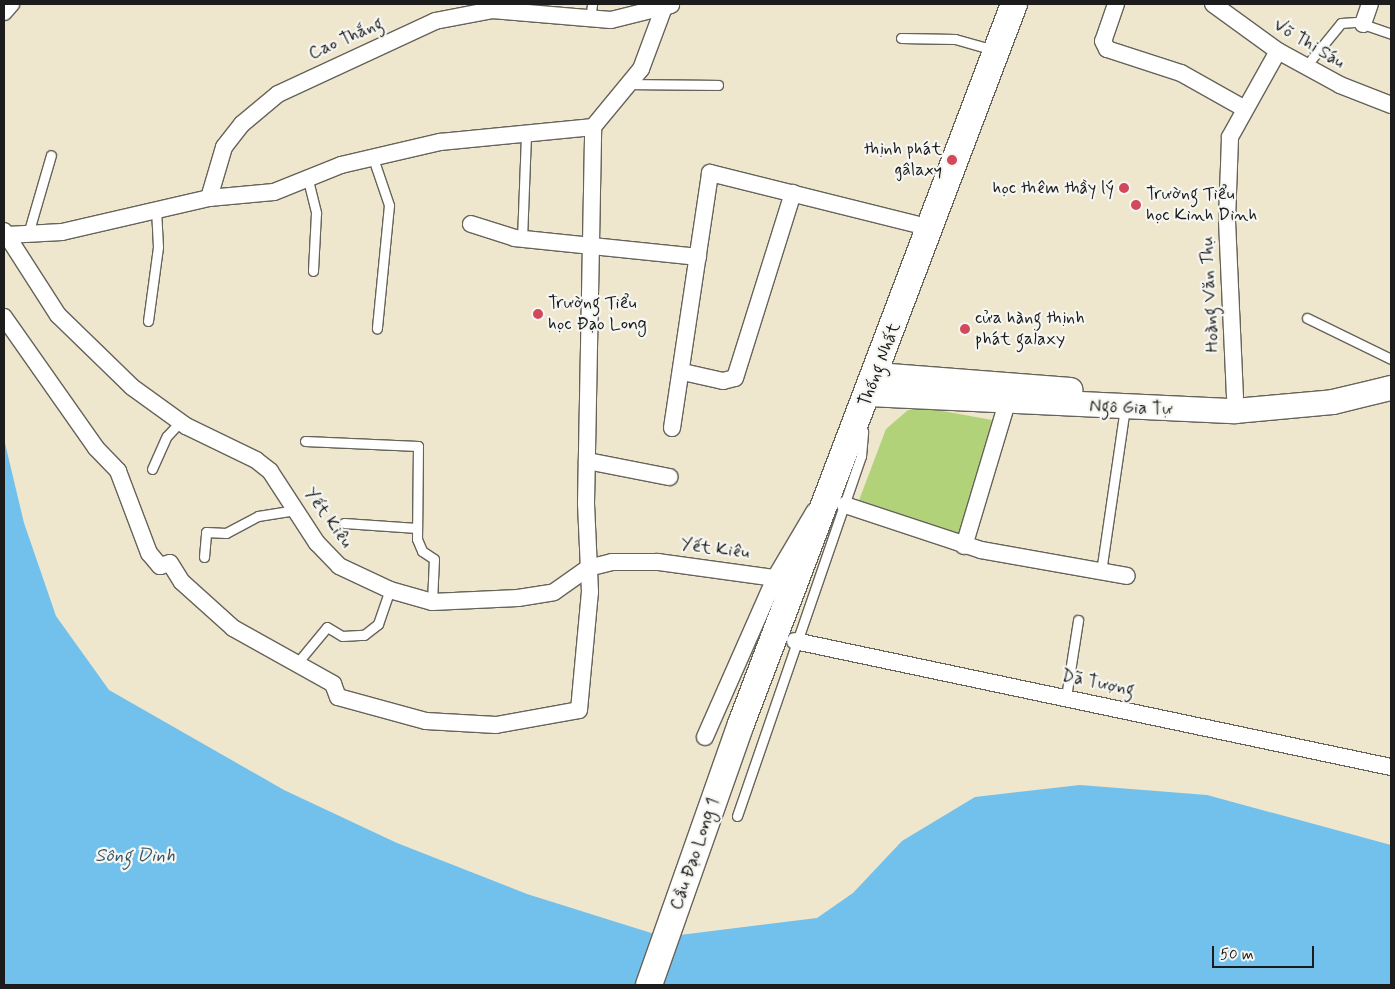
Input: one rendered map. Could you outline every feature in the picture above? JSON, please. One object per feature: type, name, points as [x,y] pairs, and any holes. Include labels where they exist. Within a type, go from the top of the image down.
[{"type":"main road","name":"Thống Nhất","points":[[741,724],[836,501],[870,392],[1014,4]]},
{"type":"main road","name":"Ngô Gia Tự","points":[[870,392],[1007,394],[1235,404],[1312,390],[1391,371]]},
{"type":"main road","name":"Ngô Gia Tự","points":[[1097,399],[1125,408],[1332,402],[1391,388]]},
{"type":"main road","name":"Cầu Đạo Long 1","points":[[649,985],[741,724]]},
{"type":"street","points":[[4,12],[11,4]]},
{"type":"street","points":[[1116,4],[1103,41],[1107,49],[1181,73],[1245,110]]},
{"type":"street","name":"Võ Thị Sáu","points":[[1213,4],[1278,51],[1391,105]]},
{"type":"street","points":[[1363,24],[1370,4]]},
{"type":"street","points":[[4,317],[96,448],[118,472],[149,553],[160,566],[170,563],[182,582],[233,628],[298,662],[333,684],[338,697],[426,721],[496,725],[579,710],[588,568],[587,461],[593,127],[628,84],[649,54],[669,6]]},
{"type":"street","name":"Cao Thắng","points":[[209,198],[224,147],[242,124],[278,94],[435,20],[492,7],[591,11],[630,18],[669,6]]},
{"type":"street","name":"Hoàng Văn Thụ","points":[[1235,404],[1227,220],[1230,137],[1278,51]]},
{"type":"street","points":[[6,238],[28,234],[62,232],[209,198],[274,192],[373,158],[440,142],[593,127]]},
{"type":"street","points":[[672,428],[683,372],[710,174],[930,228]]},
{"type":"street","points":[[683,372],[723,381],[735,378],[792,193]]},
{"type":"street","points":[[471,224],[522,239],[591,249],[698,257]]},
{"type":"street","name":"Yết Kiêu","points":[[6,238],[58,315],[132,387],[180,422],[256,460],[270,471],[296,510],[339,566],[390,590],[432,602],[477,603],[554,592],[588,568],[612,562],[658,562],[775,578]]},
{"type":"street","points":[[964,546],[1007,394]]},
{"type":"street","points":[[587,461],[669,477]]},
{"type":"street","points":[[706,738],[775,578],[797,535],[836,501],[964,546],[1127,576]]},
{"type":"street","name":"Dã Tượng","points":[[795,640],[1391,767]]},
{"type":"lane","points":[[1306,66],[1334,28],[1363,24],[1391,34]]},
{"type":"lane","points":[[901,38],[955,39],[997,50]]},
{"type":"lane","points":[[628,84],[718,85]]},
{"type":"lane","points":[[522,239],[526,134]]},
{"type":"lane","points":[[28,234],[51,155]]},
{"type":"lane","points":[[373,158],[389,206],[377,328]]},
{"type":"lane","points":[[308,180],[316,213],[313,271]]},
{"type":"lane","points":[[148,321],[158,247],[156,211]]},
{"type":"lane","points":[[1307,318],[1391,359]]},
{"type":"lane","points":[[1101,572],[1125,408]]},
{"type":"lane","points":[[152,468],[167,436],[180,422]]},
{"type":"lane","points":[[305,441],[418,446],[417,528],[422,551],[434,559],[432,602]]},
{"type":"lane","points":[[737,816],[795,640],[836,501]]},
{"type":"lane","points":[[204,557],[206,532],[226,532],[258,516],[296,510]]},
{"type":"lane","points":[[344,523],[417,528]]},
{"type":"lane","points":[[298,662],[327,627],[342,636],[364,635],[378,624],[390,590]]},
{"type":"lane","points":[[1066,697],[1078,620]]},
{"type":"green space","points":[[926,408],[992,420],[964,536],[858,503],[886,429],[908,410]]},
{"type":"water","name":"Sông Dinh","points":[[4,439],[24,523],[56,616],[109,690],[284,790],[397,843],[527,894],[664,937],[817,918],[853,893],[902,841],[975,797],[1080,785],[1207,795],[1391,845],[1391,985],[4,985]]},
{"type":"place","name":"thịnh phát gâlaxy","points":[[952,160]]},
{"type":"place","name":"học thêm thầy lý","points":[[1124,188]]},
{"type":"place","name":"Trường Tiểu học Kinh Dinh","points":[[1136,205]]},
{"type":"place","name":"Trường Tiểu học Đạo Long","points":[[538,314]]},
{"type":"place","name":"cửa hàng thịnh phát galaxy","points":[[965,329]]}]
